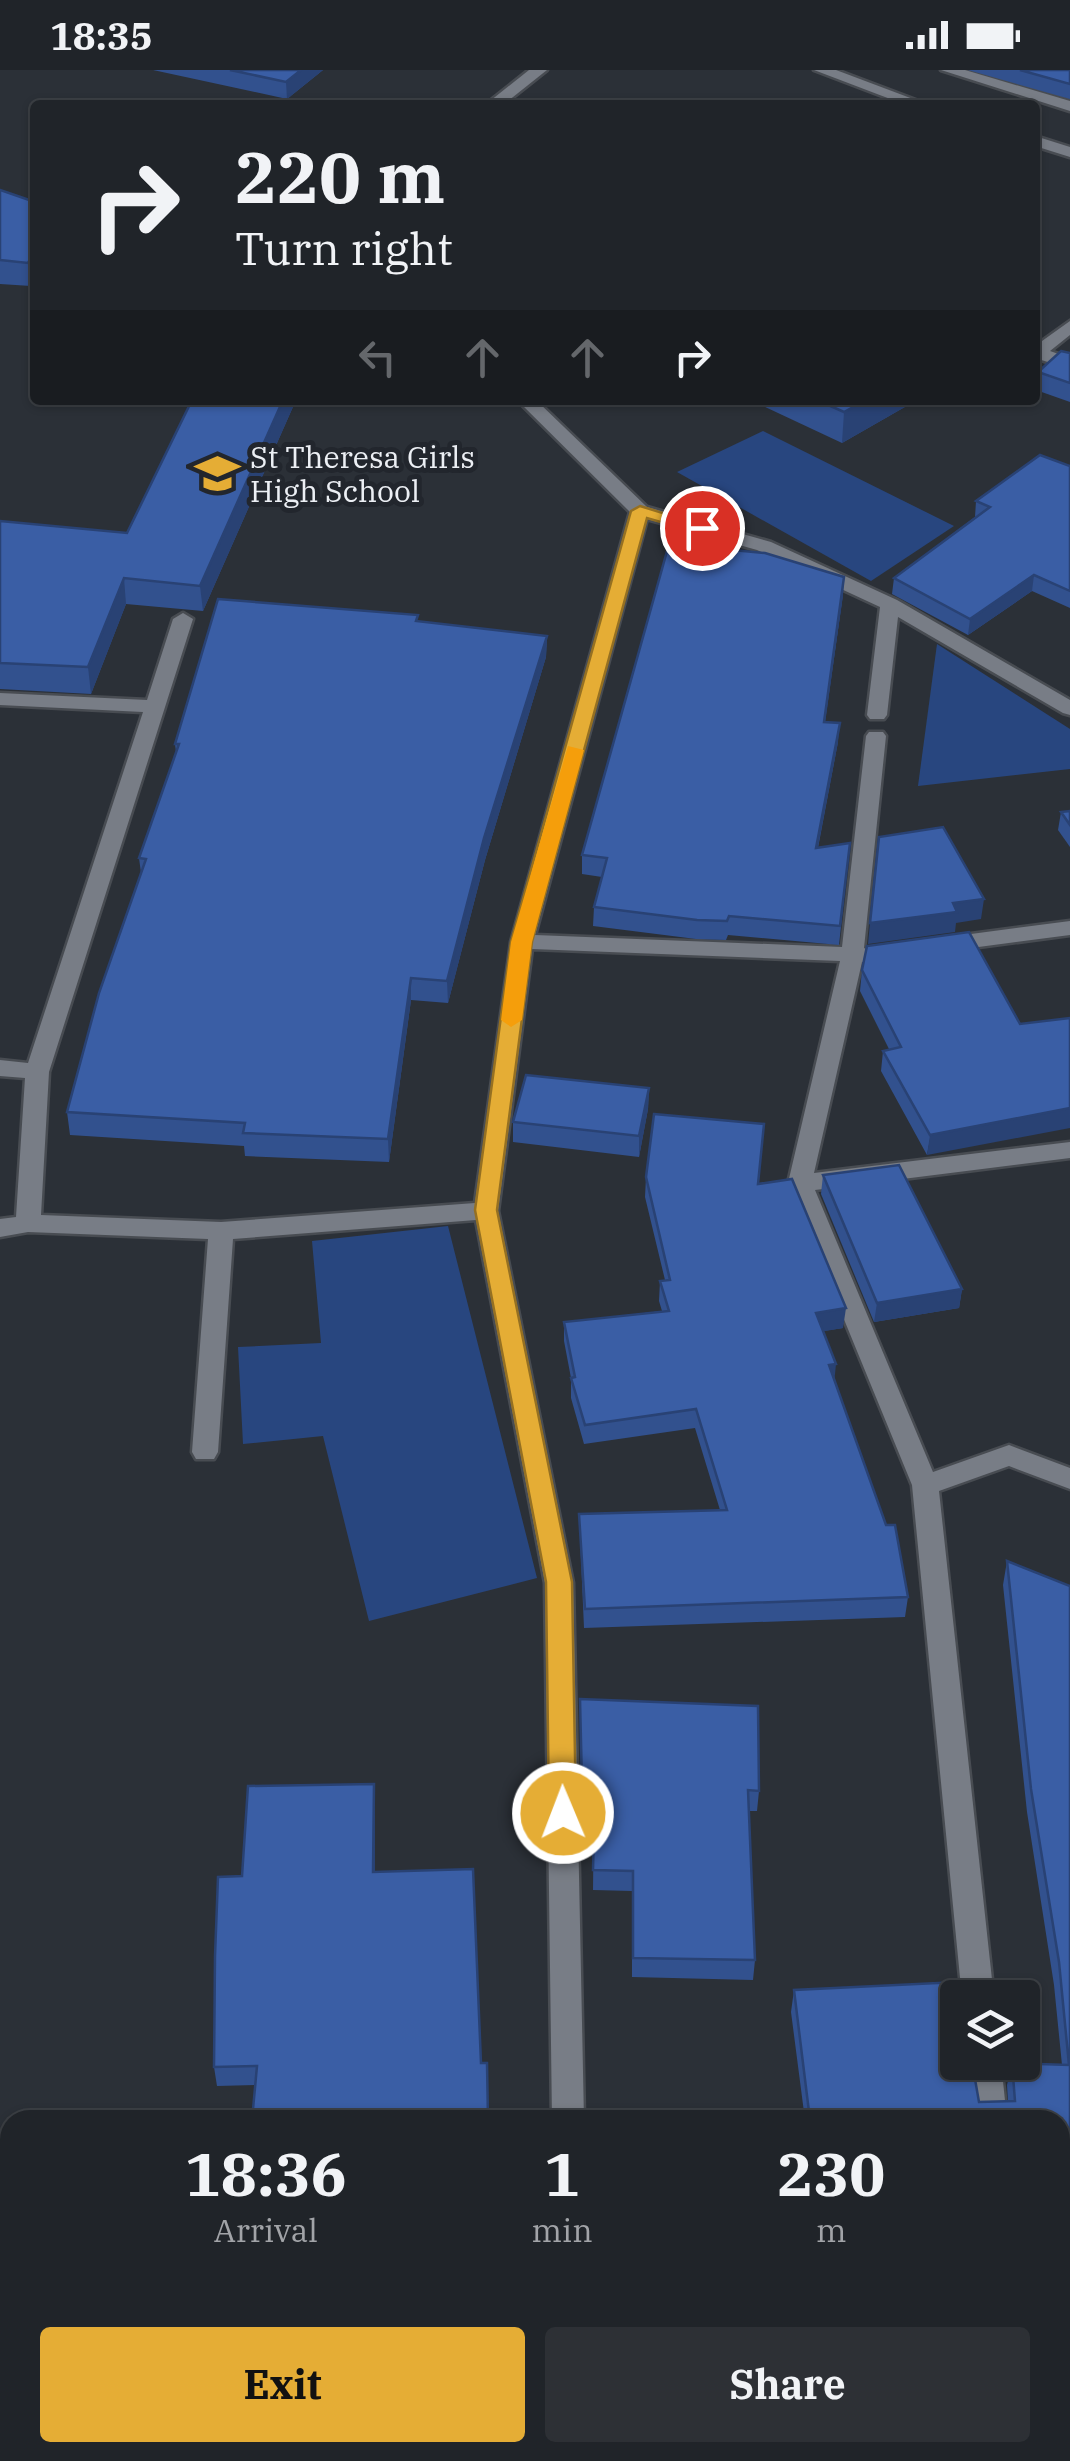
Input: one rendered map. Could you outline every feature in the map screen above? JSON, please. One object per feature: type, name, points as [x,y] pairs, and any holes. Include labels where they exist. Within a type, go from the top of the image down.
[{"type":"street","points":[[500,100],[540,70]]},
{"type":"street","points":[[822,70],[908,100]]},
{"type":"street","points":[[950,70],[1070,106]]},
{"type":"street","points":[[1040,143],[1070,152]]},
{"type":"street","points":[[1040,349],[1070,326]]},
{"type":"street","points":[[1040,353],[1070,364]]},
{"type":"street","points":[[531,405],[640,511],[764,546],[890,604],[1070,709]]},
{"type":"street","points":[[568,2110],[559,1582],[486,1210],[522,942],[640,511]]},
{"type":"street","points":[[890,604],[852,956],[800,1183],[925,1484],[976,1980]]},
{"type":"street","points":[[28,1222],[36,1072],[183,619]]},
{"type":"street","points":[[1050,697],[1070,683]]},
{"type":"street","points":[[0,699],[155,707]]},
{"type":"street","points":[[924,947],[1070,928]]},
{"type":"street","points":[[522,942],[852,956],[888,952]]},
{"type":"street","points":[[0,1068],[36,1072]]},
{"type":"street","points":[[800,1183],[1070,1150]]},
{"type":"street","points":[[0,1228],[28,1222],[221,1231],[486,1210]]},
{"type":"street","points":[[205,1452],[221,1231]]},
{"type":"street","points":[[925,1484],[1010,1455],[1070,1479]]},
{"type":"street","points":[[987,2080],[990,2110]]},
{"type":"shaded area","points":[[763,431],[954,526],[871,581],[677,472]]},
{"type":"shaded area","points":[[937,644],[1070,729],[1070,769],[918,786]]},
{"type":"shaded area","points":[[448,1226],[537,1578],[369,1621],[323,1436],[243,1444],[238,1347],[321,1343],[312,1241]]},
{"type":"building","points":[[230,70],[301,70],[286,82]]},
{"type":"building","points":[[1020,70],[1070,70],[1070,84]]},
{"type":"building","points":[[0,190],[30,200],[30,260],[28,263],[0,260]]},
{"type":"building","points":[[1061,351],[1070,353],[1070,383],[1040,370]]},
{"type":"building","name":"St Theresa Girls High School","points":[[190,405],[281,405],[200,586],[124,578],[88,667],[0,663],[0,521],[127,533]]},
{"type":"building","points":[[828,405],[857,405],[844,412]]},
{"type":"building","points":[[1040,455],[1070,466],[1070,591],[1034,575],[970,619],[894,578],[990,507],[976,501]]},
{"type":"building","points":[[669,544],[765,553],[844,577],[824,722],[840,723],[816,848],[850,843],[840,926],[729,916],[727,921],[697,920],[594,907],[607,858],[582,855]]},
{"type":"building","points":[[218,599],[418,615],[416,621],[547,636],[484,838],[447,981],[411,978],[388,1139],[243,1133],[245,1123],[67,1112],[99,993],[146,859],[139,858],[179,744],[175,744]]},
{"type":"building","points":[[1070,811],[1070,825],[1061,812]]},
{"type":"building","points":[[943,827],[984,899],[953,903],[957,912],[870,923],[879,837]]},
{"type":"building","points":[[969,932],[1020,1024],[1070,1018],[1070,1108],[930,1135],[883,1051],[901,1047],[862,970],[867,946]]},
{"type":"building","points":[[526,1075],[649,1088],[639,1136],[513,1122]]},
{"type":"building","points":[[654,1114],[764,1124],[758,1184],[792,1179],[846,1308],[816,1313],[836,1364],[829,1365],[886,1525],[895,1525],[908,1597],[585,1609],[579,1514],[727,1510],[696,1409],[585,1425],[571,1378],[575,1377],[564,1322],[669,1311],[660,1281],[670,1280],[646,1177]]},
{"type":"building","points":[[899,1165],[962,1289],[877,1303],[823,1175]]},
{"type":"building","points":[[1007,1561],[1070,1586],[1070,2110],[809,2110],[794,1990],[940,1983],[940,2080],[975,2080],[979,2102],[1015,2101],[1013,2080],[1040,2080],[1040,2064],[1069,2065],[1059,1962],[1031,1789]]},
{"type":"building","points":[[580,1699],[758,1706],[759,1791],[748,1790],[755,1960],[633,1958],[633,1871],[593,1870],[595,1785],[582,1784]]},
{"type":"building","points":[[374,1784],[373,1872],[473,1869],[481,2063],[487,2063],[488,2110],[253,2110],[257,2066],[214,2067],[218,1877],[242,1876],[248,1786]]},
{"type":"slow traffic","points":[[511,1020],[522,942],[574,750]]},
{"type":"place","name":"St Theresa Girls High School","points":[[217,473]]},
{"type":"route","points":[[563,1813],[559,1582],[486,1210],[522,942],[640,511],[702,528]]}]
